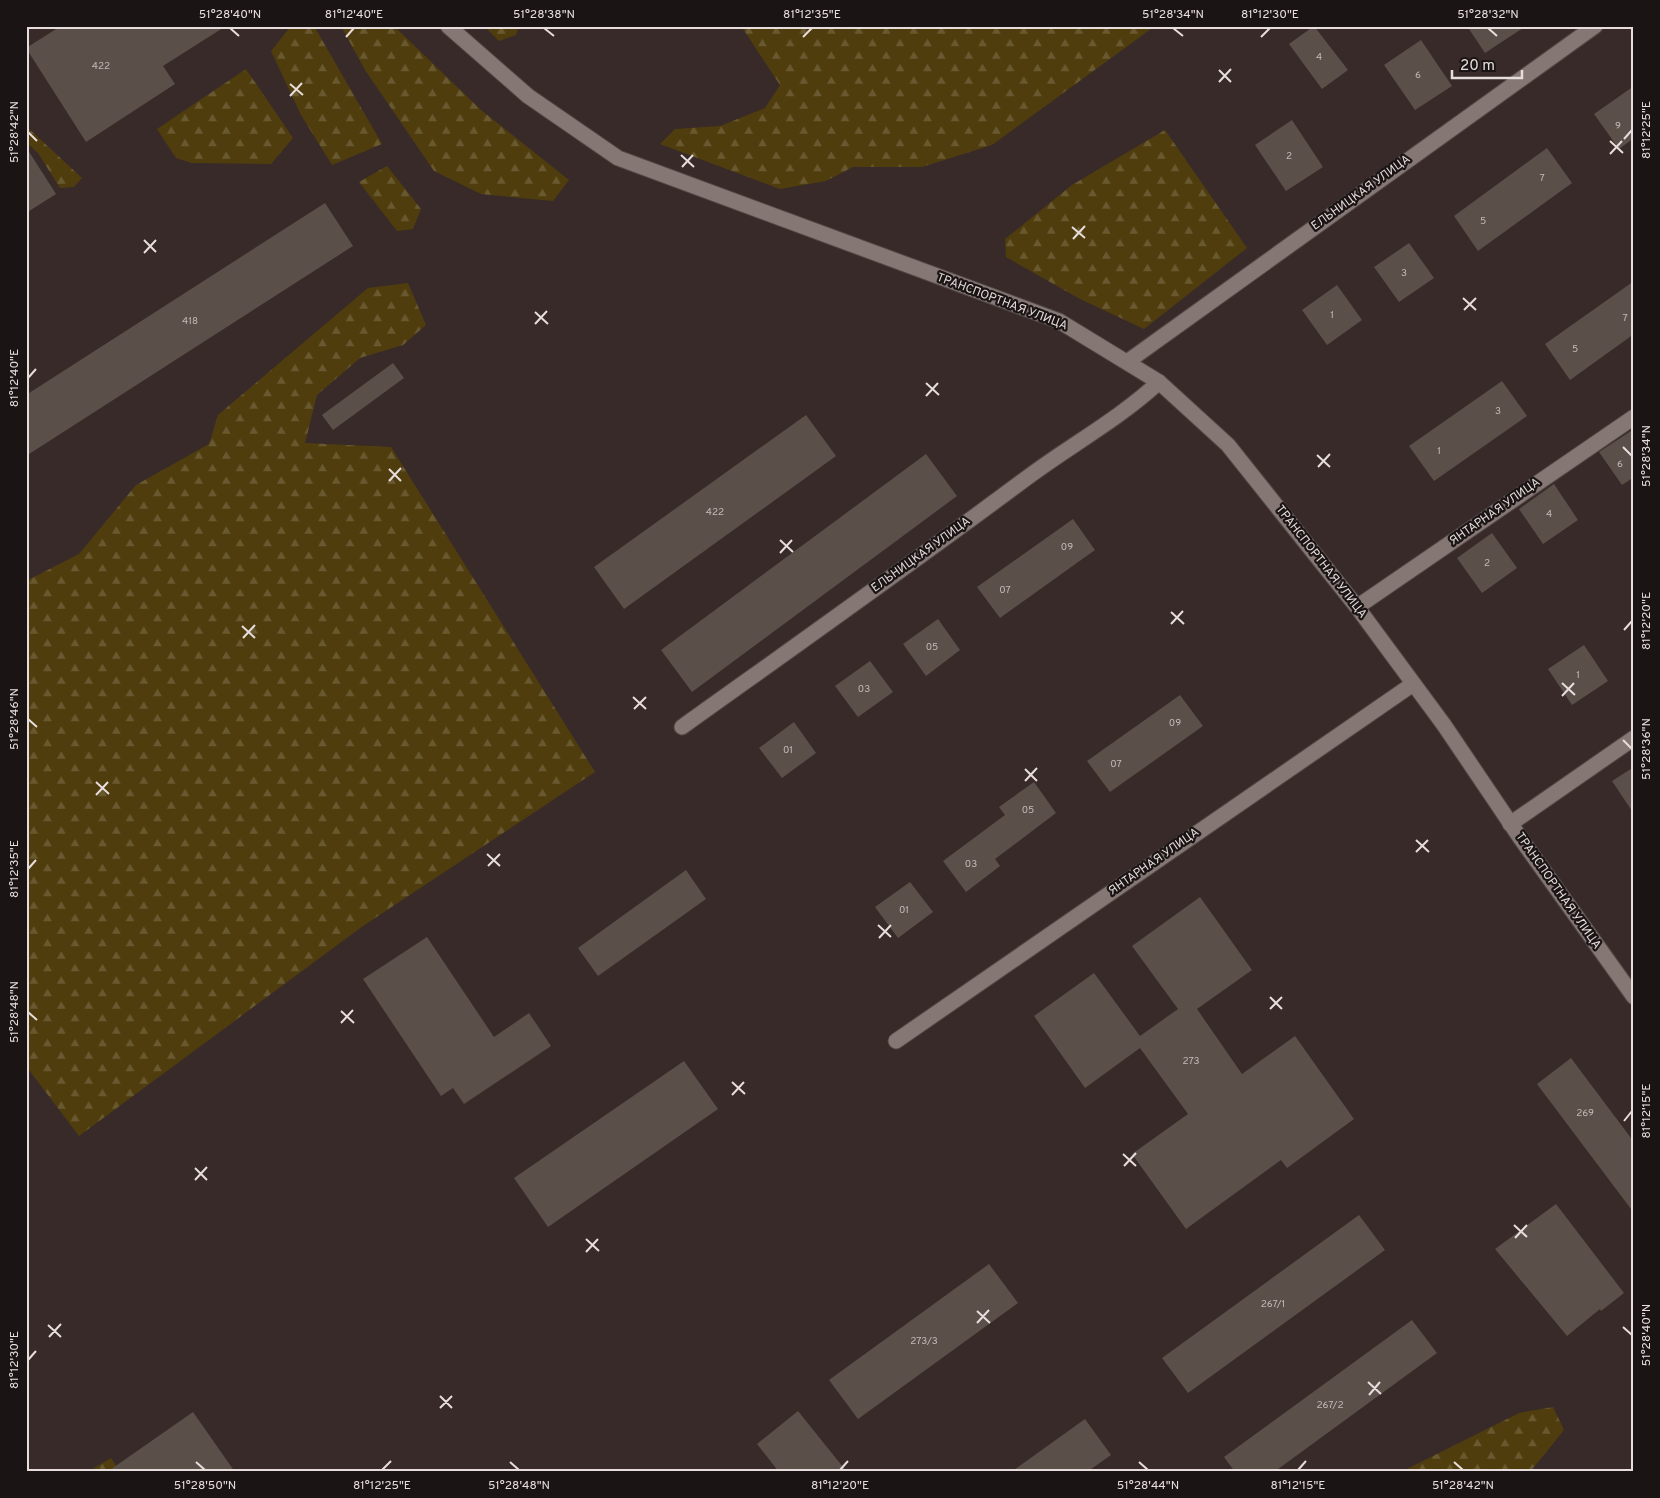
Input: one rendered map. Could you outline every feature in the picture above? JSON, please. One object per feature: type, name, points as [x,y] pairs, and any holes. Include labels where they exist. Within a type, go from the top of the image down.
[{"type":"street","name":"ТРАНСПОРТНАЯ УЛИЦА","points":[[448,26],[528,96],[618,158],[1059,321],[1160,382],[1228,445],[1357,607],[1634,997]]},
{"type":"street","name":"ЕЛЬНИЦКАЯ УЛИЦА","points":[[1127,362],[1595,26]]},
{"type":"street","name":"ЕЛЬНИЦКАЯ УЛИЦА","points":[[682,727],[952,534],[1030,475],[1142,398],[1160,382]]},
{"type":"street","name":"ЯНТАРНАЯ УЛИЦА","points":[[1357,607],[1634,417]]},
{"type":"street","name":"ЯНТАРНАЯ УЛИЦА","points":[[896,1041],[1413,684]]},
{"type":"street","points":[[1510,824],[1634,738]]},
{"type":"green space","points":[[291,26],[314,26],[382,144],[332,165],[301,115],[271,51]]},
{"type":"green space","points":[[341,26],[394,26],[481,110],[569,180],[553,201],[481,194],[434,171],[365,70]]},
{"type":"green space","points":[[484,26],[519,26],[516,35],[499,41]]},
{"type":"green space","points":[[741,26],[1155,26],[992,145],[922,167],[853,167],[826,181],[780,189],[660,144],[675,129],[720,126],[765,108],[780,85]]},
{"type":"green space","points":[[246,69],[293,138],[271,164],[192,163],[176,158],[157,129]]},
{"type":"green space","points":[[26,126],[82,178],[74,187],[60,188],[38,153],[26,142]]},
{"type":"green space","points":[[1165,130],[1247,248],[1144,329],[1080,299],[1006,257],[1005,239],[1072,185]]},
{"type":"green space","points":[[387,166],[421,209],[413,229],[397,231],[359,182]]},
{"type":"green space","points":[[408,283],[426,325],[403,345],[360,358],[317,395],[305,443],[391,447],[595,772],[363,926],[79,1136],[26,1066],[26,581],[79,554],[136,485],[209,444],[218,415],[368,288]]},
{"type":"green space","points":[[1553,1407],[1564,1430],[1530,1472],[1401,1472],[1519,1413]]},
{"type":"green space","points":[[111,1458],[120,1472],[87,1472]]},
{"type":"building","points":[[61,26],[226,26],[163,66],[175,84],[86,142],[26,48]]},
{"type":"building","points":[[1314,26],[1348,70],[1322,89],[1289,44]]},
{"type":"building","points":[[1467,26],[1526,26],[1485,53]]},
{"type":"building","points":[[1421,40],[1452,86],[1415,110],[1384,65]]},
{"type":"building","points":[[1634,86],[1634,138],[1619,149],[1594,114]]},
{"type":"building","points":[[1292,120],[1323,167],[1286,191],[1255,145]]},
{"type":"building","points":[[26,147],[56,194],[26,213]]},
{"type":"building","points":[[1547,148],[1572,183],[1478,251],[1454,216]]},
{"type":"building","points":[[325,203],[353,246],[26,456],[26,395]]},
{"type":"building","points":[[1409,243],[1434,278],[1399,302],[1374,267]]},
{"type":"building","points":[[1634,281],[1634,334],[1570,380],[1545,344]]},
{"type":"building","points":[[1337,285],[1362,320],[1327,345],[1302,310]]},
{"type":"building","points":[[393,363],[404,378],[333,430],[322,415]]},
{"type":"building","points":[[1502,381],[1527,416],[1434,481],[1409,446]]},
{"type":"building","points":[[806,415],[836,456],[624,609],[594,567]]},
{"type":"building","points":[[1634,429],[1634,477],[1622,485],[1599,452]]},
{"type":"building","points":[[926,454],[957,496],[692,692],[661,650]]},
{"type":"building","points":[[1554,484],[1578,520],[1543,544],[1519,509]]},
{"type":"building","points":[[1073,519],[1095,550],[1000,618],[977,587]]},
{"type":"building","points":[[1492,533],[1517,568],[1482,593],[1457,558]]},
{"type":"building","points":[[938,619],[960,650],[926,676],[903,644]]},
{"type":"building","points":[[1584,645],[1608,681],[1572,705],[1548,669]]},
{"type":"building","points":[[870,661],[893,692],[858,717],[835,686]]},
{"type":"building","points":[[1180,695],[1203,726],[1110,792],[1087,761]]},
{"type":"building","points":[[794,722],[816,753],[782,778],[759,748]]},
{"type":"building","points":[[1634,767],[1634,814],[1612,781]]},
{"type":"building","points":[[1034,782],[1056,813],[995,859],[1000,866],[966,892],[943,861],[1005,815],[999,807]]},
{"type":"building","points":[[686,870],[706,899],[598,976],[578,948]]},
{"type":"building","points":[[910,882],[933,912],[898,938],[875,907]]},
{"type":"building","points":[[1200,897],[1252,970],[1197,1009],[1242,1074],[1295,1036],[1354,1119],[1287,1168],[1281,1160],[1186,1229],[1132,1154],[1188,1114],[1140,1048],[1085,1088],[1034,1016],[1094,973],[1140,1036],[1178,1009],[1132,946]]},
{"type":"building","points":[[427,937],[494,1037],[529,1013],[551,1046],[464,1104],[453,1088],[441,1096],[363,979]]},
{"type":"building","points":[[1571,1058],[1634,1142],[1634,1213],[1537,1084]]},
{"type":"building","points":[[684,1061],[718,1109],[548,1227],[514,1178]]},
{"type":"building","points":[[1556,1204],[1624,1293],[1601,1311],[1600,1309],[1567,1336],[1495,1249]]},
{"type":"building","points":[[1359,1215],[1385,1250],[1188,1393],[1162,1358]]},
{"type":"building","points":[[989,1264],[1018,1303],[858,1419],[829,1380]]},
{"type":"building","points":[[1412,1320],[1437,1353],[1274,1472],[1235,1472],[1224,1457]]},
{"type":"building","points":[[798,1411],[847,1472],[779,1472],[757,1444]]},
{"type":"building","points":[[193,1412],[235,1472],[107,1472]]},
{"type":"building","points":[[1085,1419],[1111,1455],[1087,1472],[1011,1472]]}]
